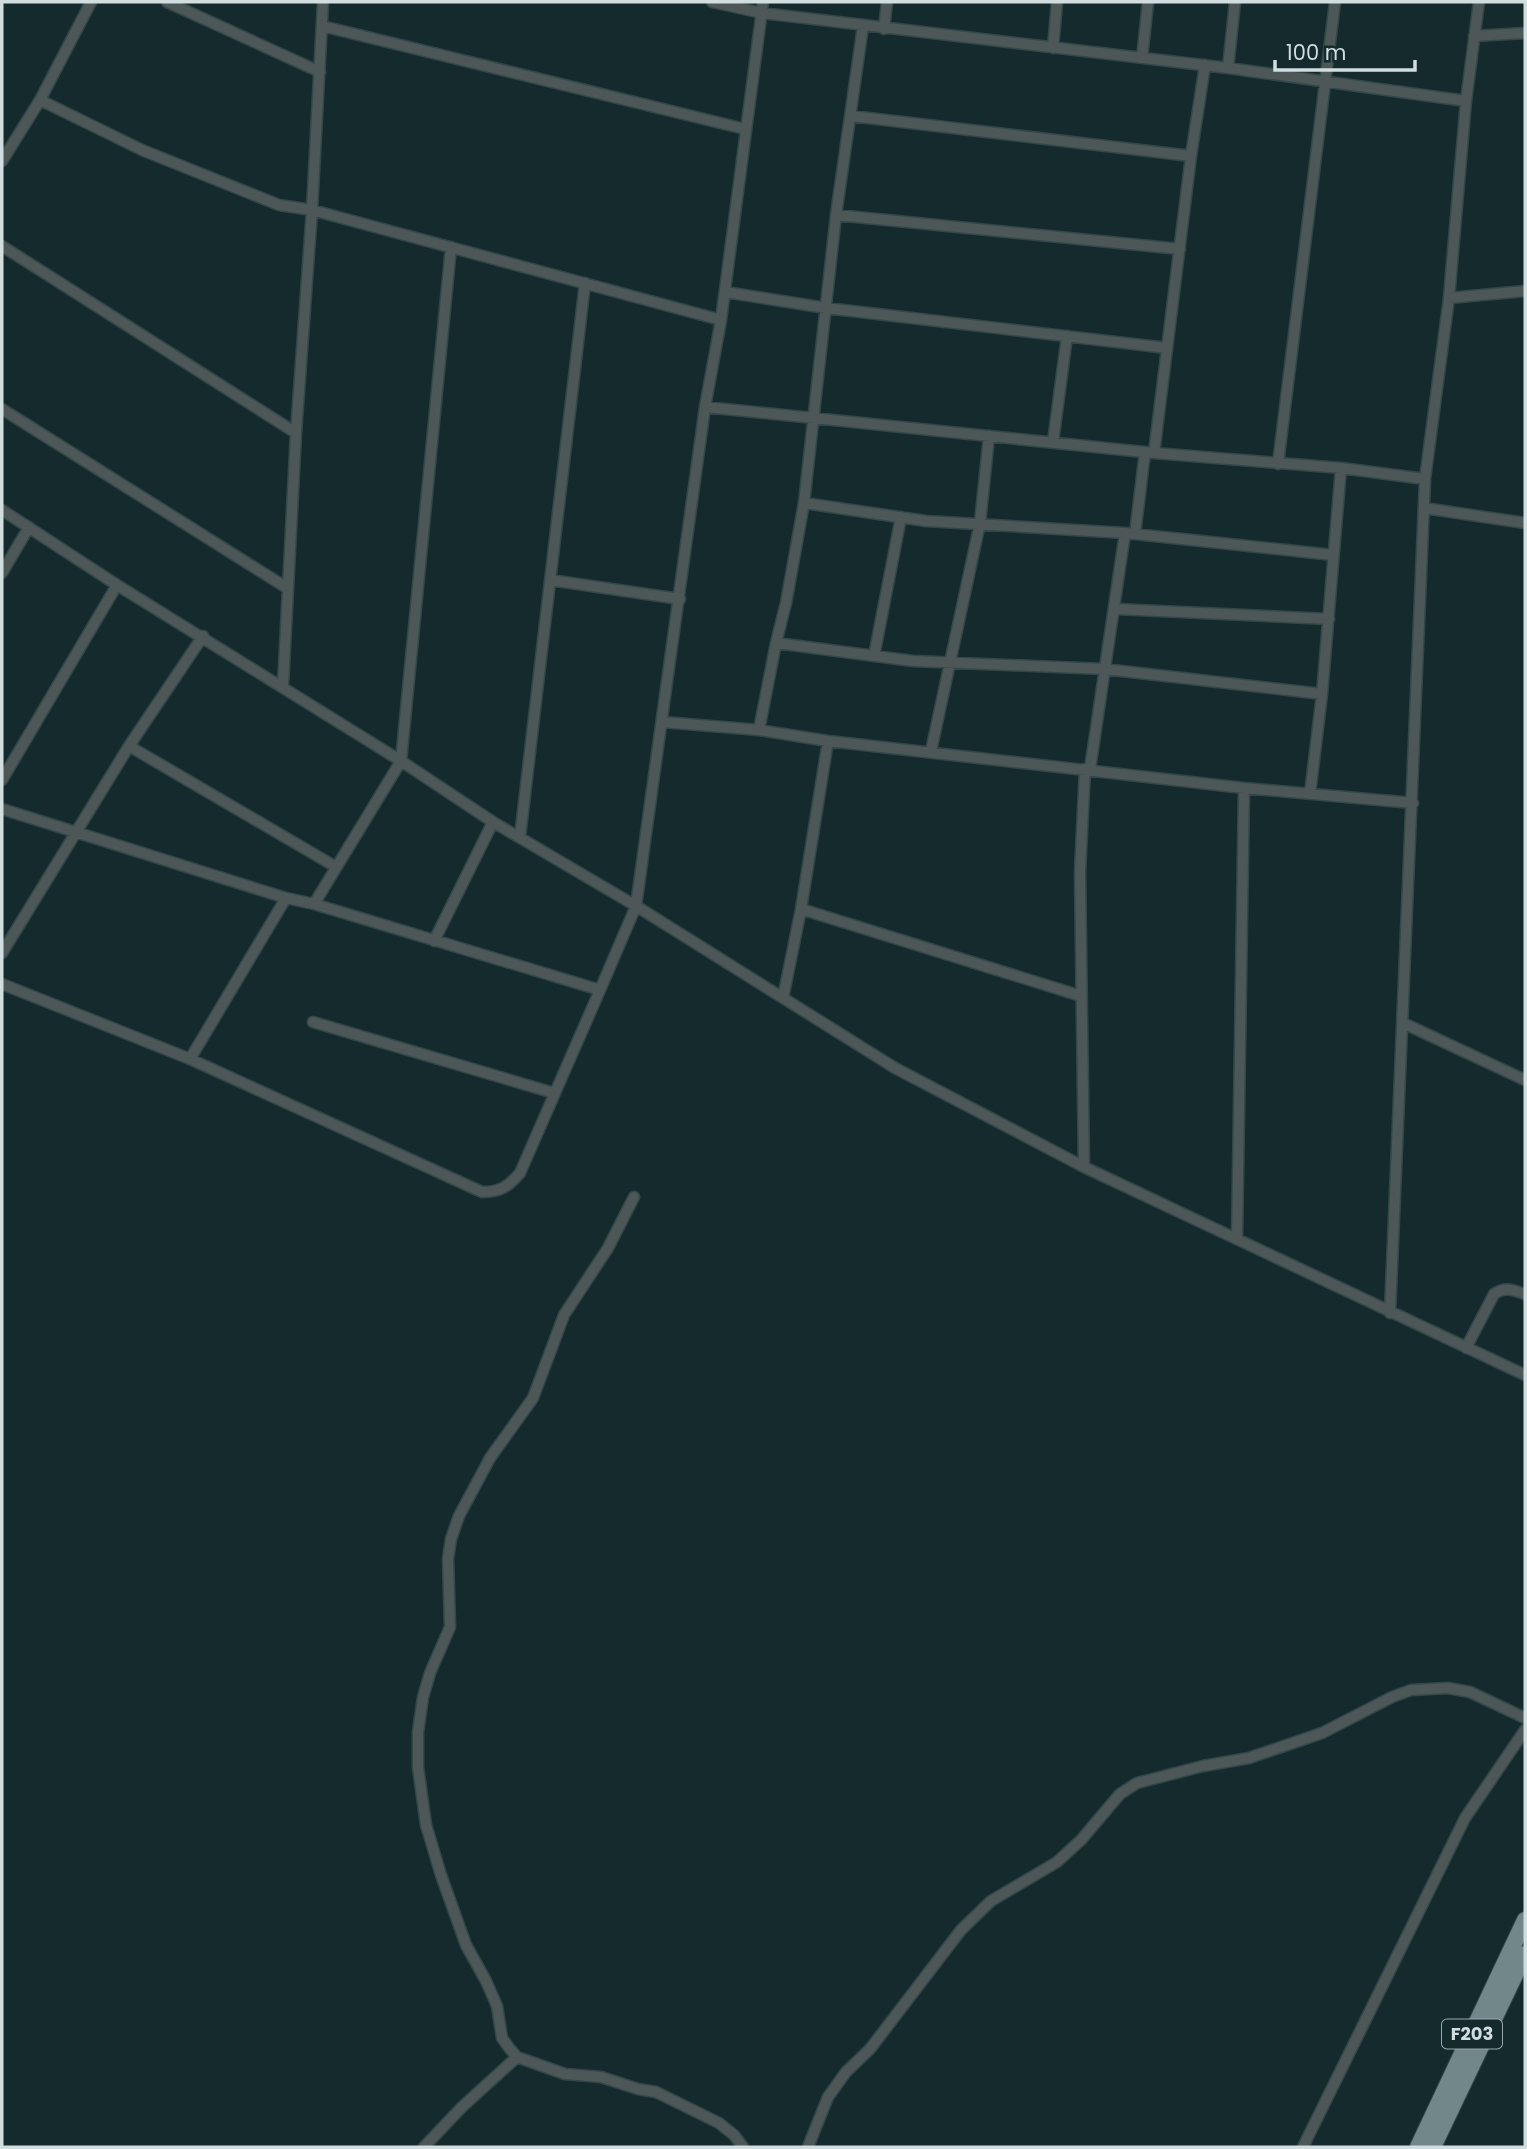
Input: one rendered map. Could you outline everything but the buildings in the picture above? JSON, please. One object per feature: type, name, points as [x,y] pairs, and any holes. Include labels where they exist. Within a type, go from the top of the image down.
[{"type":"main road","name":"F203","points":[[1418,2147],[1525,1920]]},
{"type":"main road","name":"F203","points":[[1433,2147],[1525,1954]]},
{"type":"street","points":[[2,161],[40,100],[91,2]]},
{"type":"street","points":[[167,2],[320,72]]},
{"type":"street","points":[[283,687],[323,2]]},
{"type":"street","points":[[712,2],[762,7],[884,29],[1205,65],[1466,101]]},
{"type":"street","points":[[884,29],[887,2]]},
{"type":"street","points":[[1053,48],[1057,2]]},
{"type":"street","points":[[1142,58],[1148,2]]},
{"type":"street","points":[[1228,68],[1235,2]]},
{"type":"street","points":[[1278,464],[1335,2]]},
{"type":"street","points":[[1390,1313],[1425,480],[1448,298],[1466,101],[1479,2]]},
{"type":"street","points":[[2,984],[190,1059],[482,1192],[496,1192],[509,1186],[520,1173],[636,906],[705,407],[725,292],[762,7]]},
{"type":"street","points":[[322,26],[745,129]]},
{"type":"street","points":[[759,730],[804,503],[836,215],[863,26]]},
{"type":"street","points":[[1474,36],[1525,33]]},
{"type":"street","points":[[1084,1167],[1080,872],[1088,769],[1115,609],[1149,452],[1167,348],[1205,65]]},
{"type":"street","points":[[40,100],[142,150],[279,205],[312,210],[721,320]]},
{"type":"street","points":[[851,116],[1191,156]]},
{"type":"street","points":[[836,215],[1180,249]]},
{"type":"street","points":[[2,246],[296,433]]},
{"type":"street","points":[[314,904],[401,761],[452,247]]},
{"type":"street","points":[[520,837],[585,283]]},
{"type":"street","points":[[1448,298],[1525,291]]},
{"type":"street","points":[[725,292],[826,308],[1167,348]]},
{"type":"street","points":[[1054,442],[1067,336]]},
{"type":"street","points":[[705,407],[1149,452],[1341,468],[1425,480]]},
{"type":"street","points":[[2,410],[287,588]]},
{"type":"street","points":[[931,751],[980,523],[989,436]]},
{"type":"street","points":[[1310,794],[1322,694],[1341,468]]},
{"type":"street","points":[[804,503],[926,521],[1130,533],[1333,555]]},
{"type":"street","points":[[1424,508],[1525,523]]},
{"type":"street","points":[[2,510],[117,585],[401,761],[493,822],[636,906],[895,1068],[1084,1167],[1525,1375]]},
{"type":"street","points":[[874,656],[901,517]]},
{"type":"street","points":[[2,573],[29,527]]},
{"type":"street","points":[[550,580],[680,599]]},
{"type":"street","points":[[2,780],[117,585]]},
{"type":"street","points":[[1115,609],[1329,619]]},
{"type":"street","points":[[2,953],[129,747],[202,636]]},
{"type":"street","points":[[776,643],[913,661],[1104,668],[1322,694]]},
{"type":"street","points":[[663,722],[759,730],[828,741],[1244,788],[1413,803]]},
{"type":"street","points":[[783,998],[801,909],[828,741]]},
{"type":"street","points":[[129,747],[335,867]]},
{"type":"street","points":[[1237,1239],[1244,788]]},
{"type":"street","points":[[2,809],[286,898],[314,904],[600,990]]},
{"type":"street","points":[[434,941],[493,822]]},
{"type":"street","points":[[190,1059],[286,898]]},
{"type":"street","points":[[801,909],[1081,996]]},
{"type":"street","points":[[313,1022],[554,1093]]},
{"type":"street","points":[[1403,1023],[1525,1080]]},
{"type":"street","points":[[634,1197],[608,1248],[564,1315],[533,1398],[490,1458],[459,1516],[450,1539],[450,1627],[422,1697],[418,1767],[426,1825],[466,1945],[496,2006],[502,2038],[517,2057],[565,2074],[601,2077],[656,2092],[719,2123],[734,2135],[743,2147]]},
{"type":"street","points":[[1466,1348],[1494,1294],[1501,1289],[1525,1294]]},
{"type":"street","points":[[808,2147],[828,2097],[870,2049],[961,1930],[991,1901],[1057,1862],[1082,1840],[1120,1794],[1137,1783],[1203,1766],[1249,1758],[1322,1733],[1411,1690],[1448,1688],[1471,1692],[1525,1718]]},
{"type":"street","points":[[1303,2147],[1465,1818],[1525,1730]]},
{"type":"street","points":[[424,2147],[461,2107],[517,2057]]}]
